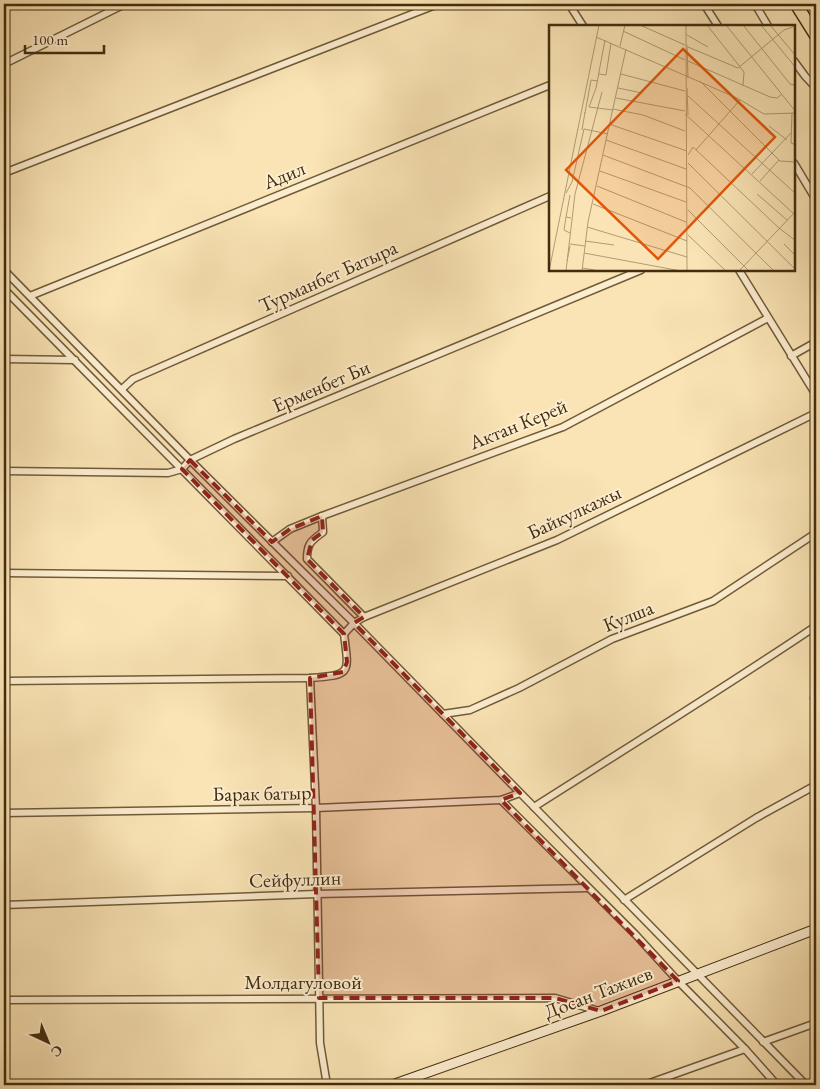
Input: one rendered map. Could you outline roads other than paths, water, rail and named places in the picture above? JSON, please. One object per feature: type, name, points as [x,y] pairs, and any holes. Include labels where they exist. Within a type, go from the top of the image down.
[{"type":"highway","points":[[796,4],[816,36]]},
{"type":"street","points":[[4,64],[125,4]]},
{"type":"street","points":[[4,173],[438,4]]},
{"type":"street","points":[[569,4],[583,25]]},
{"type":"street","points":[[704,4],[717,25]]},
{"type":"street","points":[[755,4],[767,25]]},
{"type":"street","points":[[795,62],[816,88]]},
{"type":"street","name":"Адил","points":[[30,296],[549,85]]},
{"type":"street","points":[[795,165],[816,200]]},
{"type":"street","name":"Турманбет Батыра","points":[[122,389],[133,379],[549,196]]},
{"type":"street","points":[[4,270],[190,460],[354,623],[806,1085]]},
{"type":"street","name":"Ерменбет Би","points":[[182,469],[190,460],[234,439],[639,271]]},
{"type":"street","points":[[740,271],[816,395]]},
{"type":"street","points":[[4,289],[344,634],[347,662],[343,672],[338,676],[310,678],[4,681]]},
{"type":"street","name":"Актан Керей","points":[[272,542],[290,529],[322,516],[563,426],[768,318]]},
{"type":"street","points":[[791,356],[816,342]]},
{"type":"street","points":[[4,359],[75,360]]},
{"type":"street","name":"Байкулкажы","points":[[344,634],[354,623],[364,617],[557,540],[816,413]]},
{"type":"street","points":[[4,471],[168,473],[182,469]]},
{"type":"street","points":[[322,516],[323,532],[312,540],[307,550],[307,559],[364,617]]},
{"type":"street","name":"Кулша","points":[[443,714],[470,710],[519,688],[612,639],[712,601],[816,532]]},
{"type":"street","points":[[4,573],[288,576]]},
{"type":"street","points":[[534,807],[744,674],[816,626]]},
{"type":"street","points":[[310,678],[316,808],[320,1043],[328,1085]]},
{"type":"street","points":[[624,900],[756,818],[816,785]]},
{"type":"street","name":"Барак батыр","points":[[4,813],[316,808],[501,800],[520,793]]},
{"type":"street","points":[[501,800],[660,960],[777,1085]]},
{"type":"street","name":"Сейфуллин","points":[[4,905],[317,894],[588,888]]},
{"type":"street","name":"Досан Тажиев","points":[[392,1085],[601,1011],[816,929]]},
{"type":"street","name":"Молдагуловой","points":[[4,1000],[555,998],[601,1011]]},
{"type":"street","points":[[763,1042],[816,1024]]},
{"type":"street","points":[[644,1085],[745,1049]]}]
